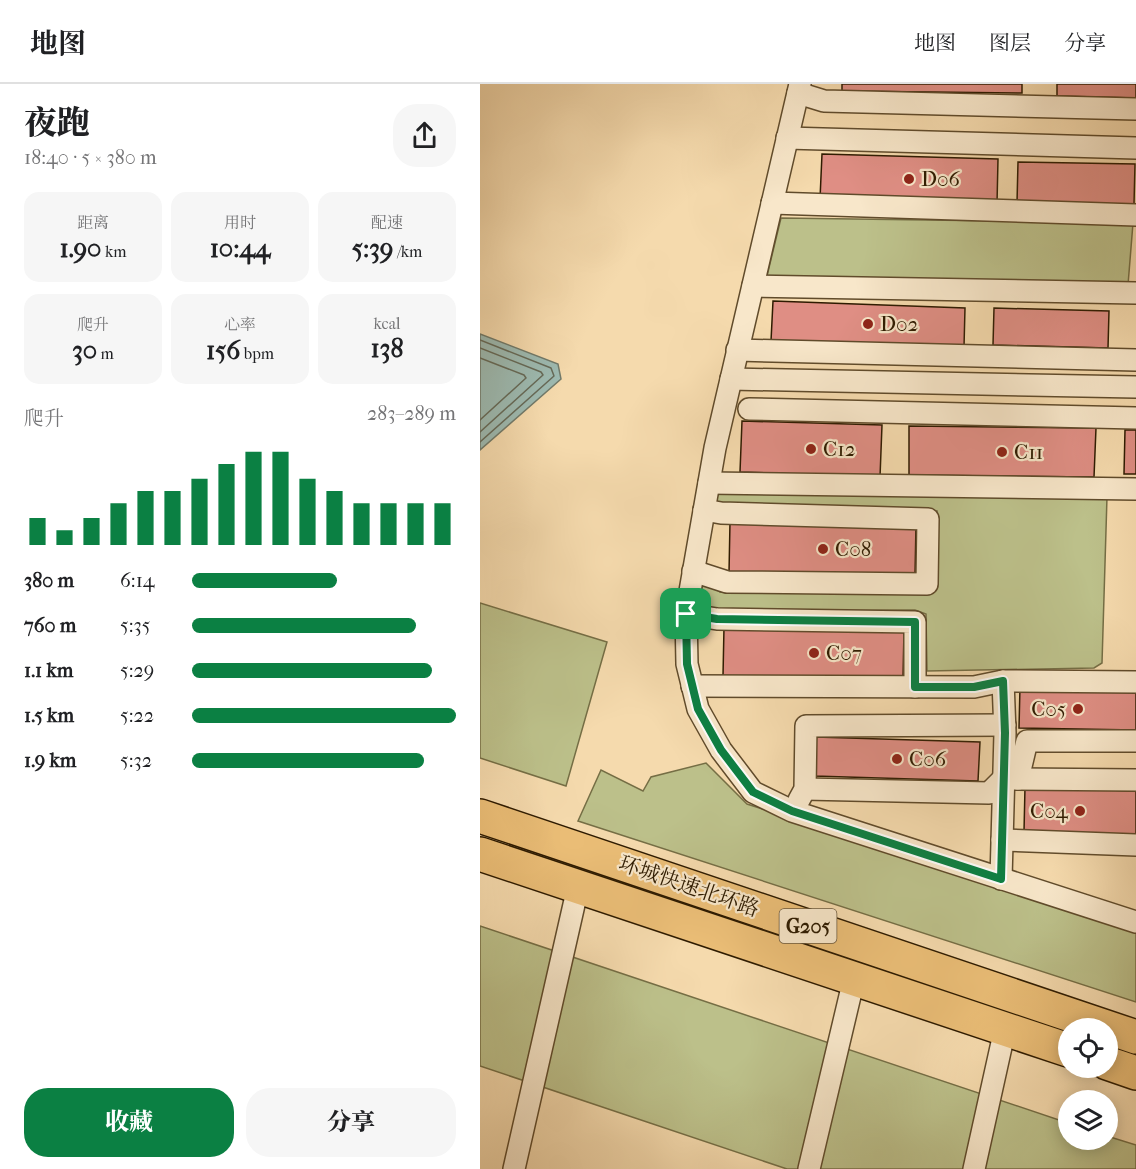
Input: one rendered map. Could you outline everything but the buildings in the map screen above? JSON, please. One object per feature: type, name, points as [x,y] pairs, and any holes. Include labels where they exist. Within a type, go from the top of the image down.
[{"type":"highway","name":"环城快速北环路","points":[[480,816],[1136,1036]]},
{"type":"highway","name":"环城快速北环路","points":[[480,854],[1058,1047]]},
{"type":"highway","points":[[1118,1067],[1136,1073]]},
{"type":"street","points":[[1136,109],[824,101],[799,88],[715,448],[686,614],[687,664],[698,709],[721,750],[753,792],[792,811],[1136,922]]},
{"type":"street","points":[[788,138],[1136,148]]},
{"type":"street","points":[[772,203],[1136,215]]},
{"type":"street","points":[[753,286],[1136,293]]},
{"type":"street","points":[[731,380],[1135,387],[1136,362],[737,350]]},
{"type":"street","points":[[852,411],[853,382]]},
{"type":"street","points":[[1066,386],[1067,417]]},
{"type":"street","points":[[749,409],[1136,418]]},
{"type":"street","points":[[709,483],[1136,489]]},
{"type":"street","points":[[693,571],[727,582],[927,584],[928,519],[721,513],[704,510]]},
{"type":"street","points":[[686,614],[717,619],[915,622],[915,687]]},
{"type":"street","points":[[692,686],[974,687],[1003,681],[1136,682]]},
{"type":"street","points":[[1003,681],[1011,779]]},
{"type":"street","points":[[792,811],[805,789],[806,726],[1005,725]]},
{"type":"street","points":[[1001,879],[1002,840],[1011,779],[1027,741],[1136,741]]},
{"type":"street","points":[[805,789],[989,793],[1011,779],[1136,780]]},
{"type":"street","points":[[1002,840],[1136,844]]},
{"type":"street","points":[[514,1169],[578,887]]},
{"type":"street","points":[[809,1169],[854,979]]},
{"type":"street","points":[[974,1169],[1005,1029]]},
{"type":"green space","points":[[781,218],[1133,223],[1128,285],[767,276]]},
{"type":"green space","points":[[718,493],[1107,497],[1102,663],[1094,668],[927,671],[926,614],[915,610],[717,612],[699,605],[703,580],[720,592],[930,592],[937,586],[937,511],[733,506],[716,502]]},
{"type":"green space","points":[[480,603],[607,642],[566,786],[480,758]]},
{"type":"green space","points":[[706,763],[747,804],[1136,927],[1136,1002],[578,821],[601,770],[643,791],[651,777]]},
{"type":"green space","points":[[480,926],[1058,1120],[1058,1150],[1118,1150],[1118,1139],[1136,1145],[1136,1169],[787,1169],[480,1066]]},
{"type":"water","points":[[480,334],[558,364],[561,379],[480,450]]},
{"type":"place","name":"D06","points":[[909,179]]},
{"type":"place","name":"D02","points":[[868,324]]},
{"type":"place","name":"C12","points":[[811,449]]},
{"type":"place","name":"C11","points":[[1002,452]]},
{"type":"place","name":"C08","points":[[823,549]]},
{"type":"place","name":"C07","points":[[814,653]]},
{"type":"place","name":"C05","points":[[1078,709]]},
{"type":"place","name":"C06","points":[[897,759]]},
{"type":"place","name":"C04","points":[[1080,811]]},
{"type":"route","points":[[686,614],[717,619],[915,622],[915,687],[974,687],[1003,681],[1005,733],[1001,879],[792,811],[753,792],[721,750],[698,709],[687,664],[686,614]]}]
